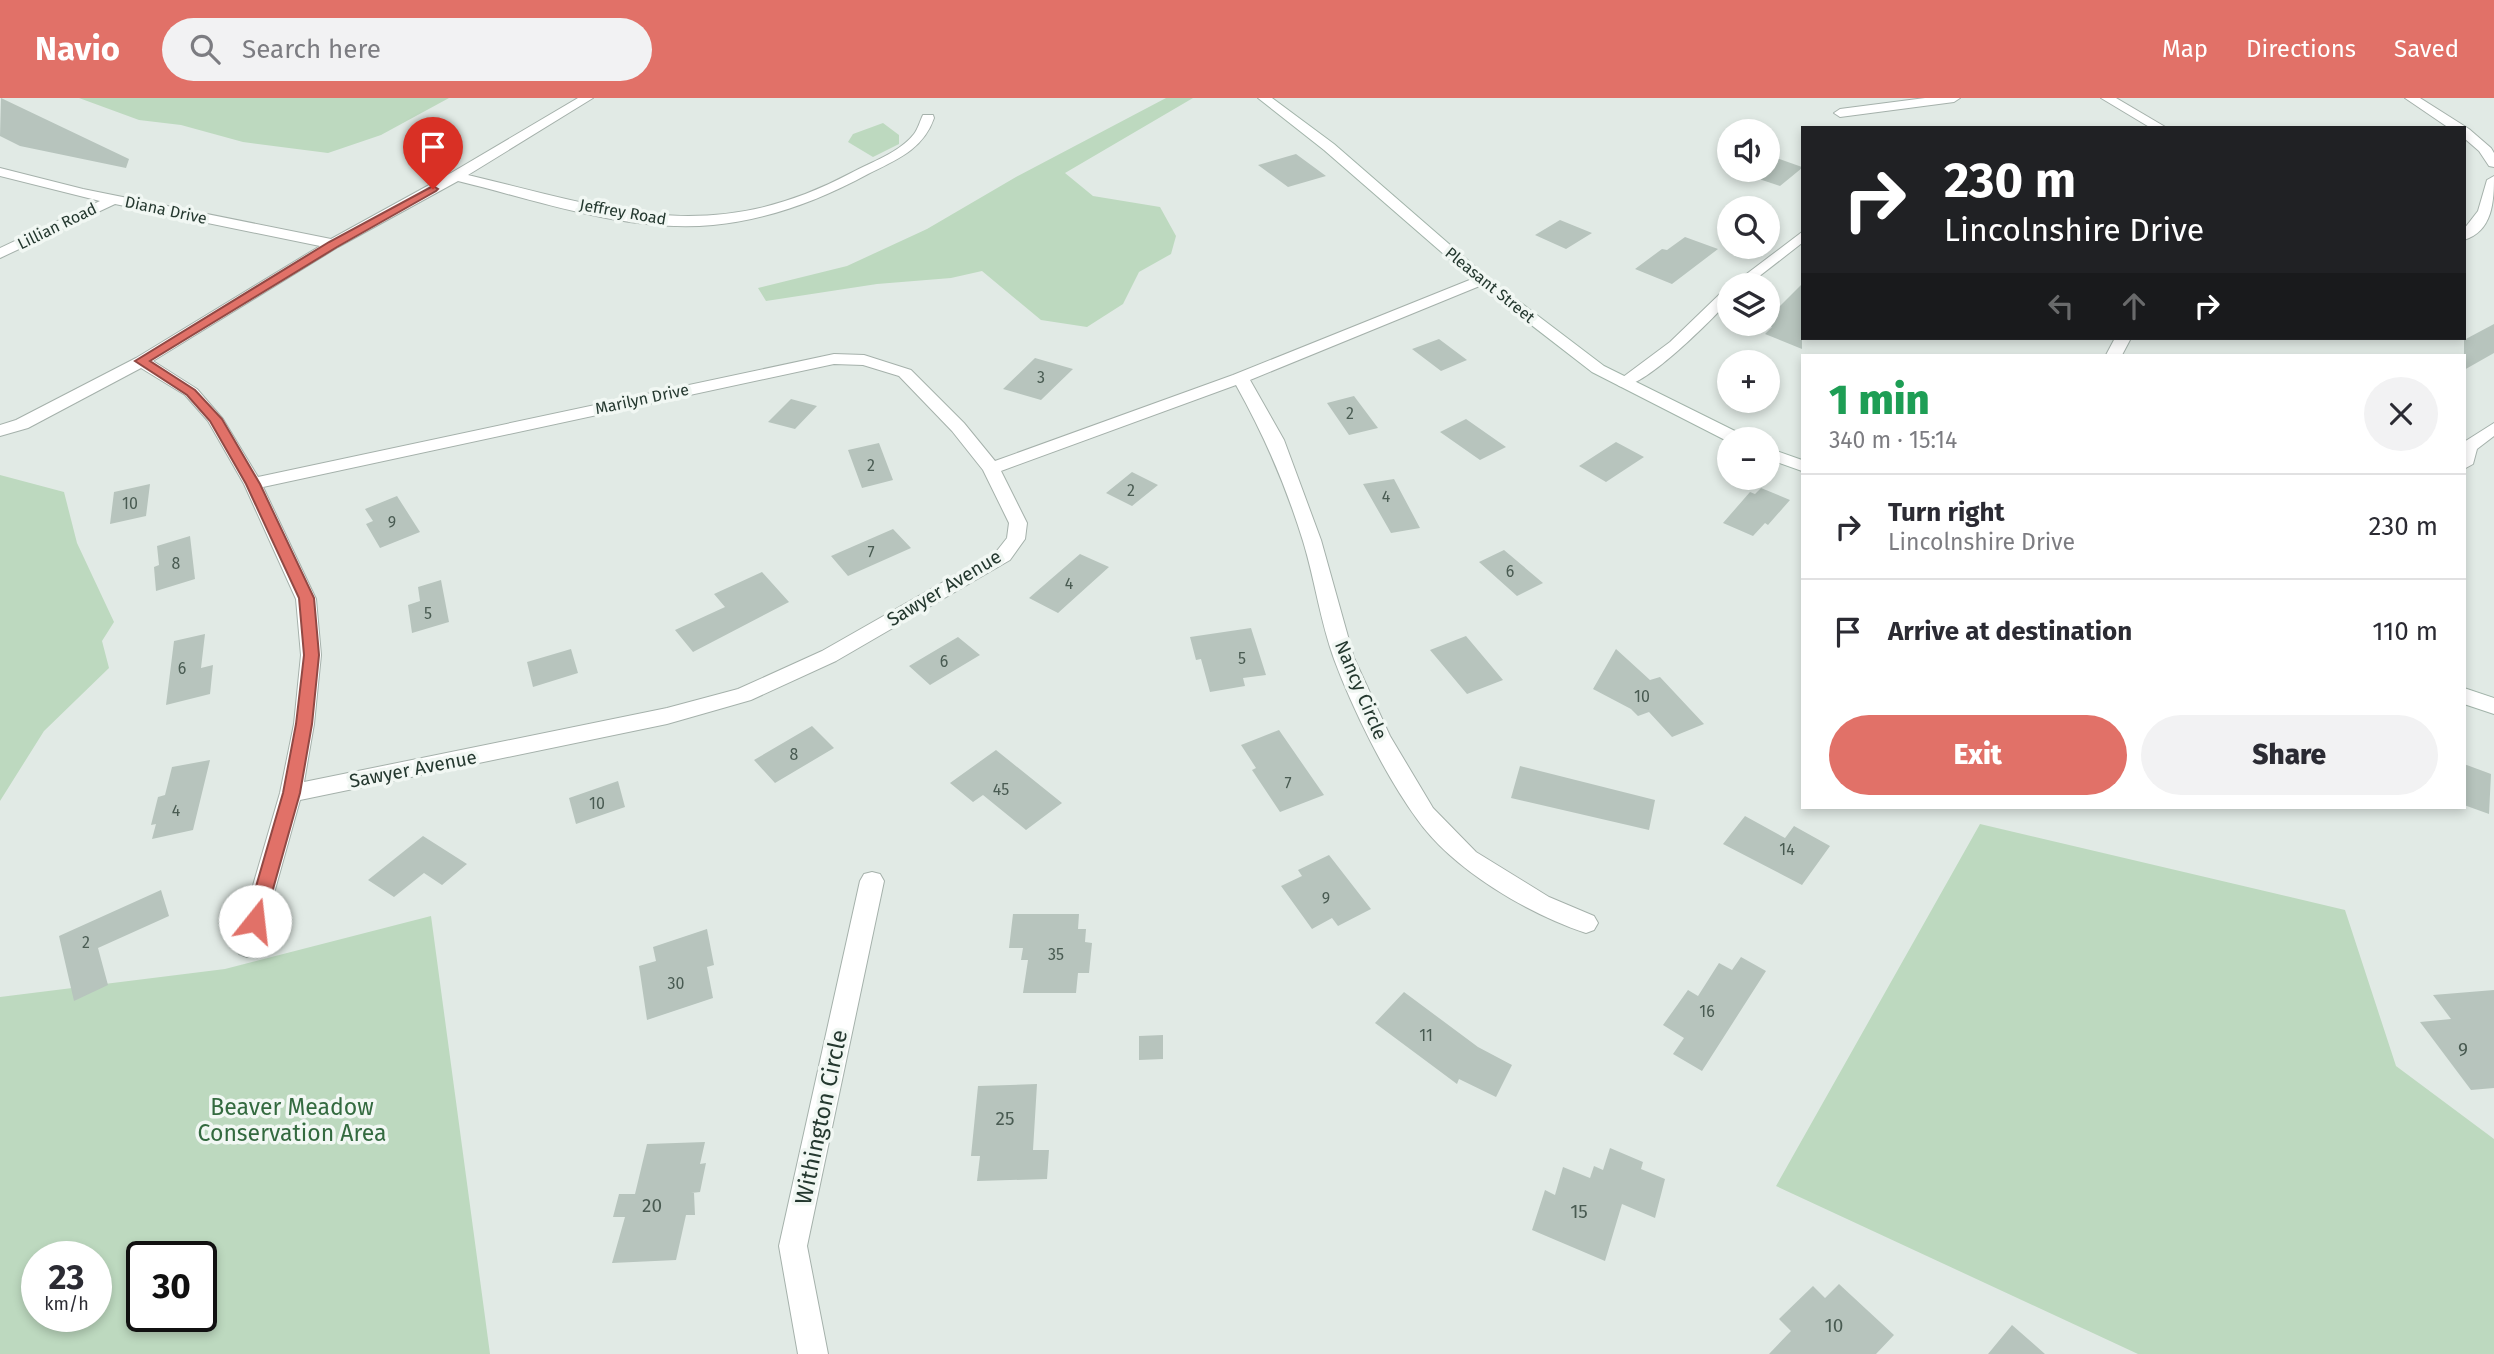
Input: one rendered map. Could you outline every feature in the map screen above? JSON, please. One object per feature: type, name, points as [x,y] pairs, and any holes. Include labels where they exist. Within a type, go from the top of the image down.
[{"type":"street","points":[[0,431],[22,424],[142,361],[333,244],[456,176],[587,98]]},
{"type":"street","name":"Pleasant Street","points":[[1264,98],[1329,147],[1482,280],[1561,343],[1598,369],[1717,429]]},
{"type":"street","points":[[1840,113],[1954,98]]},
{"type":"street","points":[[2107,98],[2157,126]]},
{"type":"street","points":[[2411,98],[2455,126]]},
{"type":"street","name":"Jeffrey Road","points":[[456,176],[632,216],[666,221],[712,221],[794,204],[833,188],[912,145],[925,131],[928,118]]},
{"type":"street","points":[[2466,134],[2484,148],[2494,163]]},
{"type":"street","name":"Diana Drive","points":[[0,172],[114,199],[333,244]]},
{"type":"street","points":[[2466,235],[2492,205],[2494,180]]},
{"type":"street","name":"Lillian Road","points":[[0,254],[114,199]]},
{"type":"street","points":[[1754,273],[1801,237]]},
{"type":"street","points":[[991,468],[1095,433],[1482,280]]},
{"type":"street","points":[[1625,383],[1676,345],[1717,305]]},
{"type":"street","name":"Marilyn Drive","points":[[253,484],[834,359],[864,360],[905,373],[958,427],[991,468]]},
{"type":"street","points":[[142,361],[195,396],[215,419],[253,484],[306,598],[311,655],[304,724],[291,793],[247,947]]},
{"type":"street","name":"Nancy Circle","points":[[1240,377],[1275,440],[1307,528],[1344,658],[1380,738],[1425,814],[1468,858],[1541,904],[1586,923]]},
{"type":"street","points":[[2466,457],[2469,447],[2494,428]]},
{"type":"street","points":[[1780,458],[1801,466]]},
{"type":"street","name":"Sawyer Avenue","points":[[291,793],[667,716],[744,695],[829,656],[1003,556],[1016,539],[1017,523],[991,468]]},
{"type":"street","points":[[2466,697],[2494,706]]},
{"type":"street","name":"Withington Circle","points":[[813,1354],[793,1246],[872,881]]},
{"type":"green space","points":[[79,98],[449,98],[381,135],[328,153],[243,142],[181,125],[139,120]]},
{"type":"green space","points":[[1166,98],[1193,98],[1065,173],[1093,196],[1160,207],[1176,236],[1171,254],[1139,272],[1123,304],[1087,327],[1041,320],[982,271],[951,278],[877,284],[766,301],[758,288],[847,266],[927,229],[1016,177]]},
{"type":"green space","points":[[883,123],[899,135],[899,144],[873,157],[848,142],[853,134]]},
{"type":"green space","points":[[0,475],[64,492],[77,543],[114,622],[102,641],[109,668],[44,731],[0,801]]},
{"type":"green space","points":[[1980,824],[2345,910],[2396,1066],[2494,1139],[2494,1354],[2138,1354],[1776,1186]]},
{"type":"green space","name":"Beaver Meadow Conservation Area","points":[[431,916],[490,1354],[0,1354],[0,997],[225,969]]},
{"type":"building","points":[[1,98],[129,159],[126,168],[20,146],[0,136]]},
{"type":"building","points":[[1296,154],[1326,176],[1288,187],[1258,165]]},
{"type":"building","points":[[1780,159],[1801,167],[1801,169],[1780,186],[1768,182],[1780,182]]},
{"type":"building","points":[[1560,220],[1592,233],[1566,249],[1535,235]]},
{"type":"building","points":[[1685,237],[1717,249],[1672,284],[1635,269],[1662,249],[1667,250]]},
{"type":"building","points":[[1801,285],[1801,340],[1802,349],[1770,336],[1780,336],[1780,306]]},
{"type":"building","points":[[2494,324],[2494,353],[2466,369],[2466,339]]},
{"type":"building","points":[[1439,339],[1467,360],[1441,371],[1412,349]]},
{"type":"building","points":[[1035,358],[1073,369],[1041,400],[1003,389]]},
{"type":"building","points":[[1354,396],[1378,428],[1349,435],[1327,403]]},
{"type":"building","points":[[791,399],[817,406],[795,429],[768,422]]},
{"type":"building","points":[[1466,419],[1506,447],[1480,460],[1440,432]]},
{"type":"building","points":[[1616,442],[1644,457],[1606,482],[1579,466]]},
{"type":"building","points":[[879,443],[893,480],[862,488],[848,450]]},
{"type":"building","points":[[1132,472],[1158,485],[1132,506],[1106,493]]},
{"type":"building","points":[[1394,479],[1420,528],[1391,533],[1363,484]]},
{"type":"building","points":[[150,484],[146,516],[110,524],[114,492]]},
{"type":"building","points":[[1759,490],[1766,490],[1790,500],[1768,525],[1765,523],[1753,536],[1723,523],[1750,492],[1755,494]]},
{"type":"building","points":[[397,496],[420,532],[380,548],[366,524],[373,521],[365,509]]},
{"type":"building","points":[[893,529],[911,548],[848,576],[831,556]]},
{"type":"building","points":[[190,536],[195,579],[156,591],[154,567],[159,565],[157,546]]},
{"type":"building","points":[[1504,550],[1543,583],[1517,596],[1479,562]]},
{"type":"building","points":[[1080,554],[1109,567],[1058,613],[1029,598]]},
{"type":"building","points":[[762,572],[789,602],[693,652],[675,630],[725,607],[714,594]]},
{"type":"building","points":[[441,580],[449,622],[412,633],[408,605],[420,601],[418,587]]},
{"type":"building","points":[[1251,628],[1266,675],[1243,678],[1245,686],[1210,692],[1201,659],[1196,660],[1190,637]]},
{"type":"building","points":[[205,634],[201,668],[213,665],[210,694],[166,705],[174,641]]},
{"type":"building","points":[[1466,636],[1503,680],[1467,694],[1430,650]]},
{"type":"building","points":[[958,637],[980,655],[930,685],[909,666]]},
{"type":"building","points":[[571,649],[578,673],[533,687],[527,662]]},
{"type":"building","points":[[1616,649],[1650,680],[1660,677],[1704,724],[1672,737],[1649,712],[1638,716],[1631,709],[1593,689]]},
{"type":"building","points":[[812,726],[834,748],[775,783],[754,760]]},
{"type":"building","points":[[1279,730],[1324,795],[1280,812],[1252,770],[1256,768],[1241,745]]},
{"type":"building","points":[[996,750],[1062,803],[1026,830],[983,795],[973,802],[950,783]]},
{"type":"building","points":[[210,760],[193,830],[152,839],[156,824],[151,825],[158,797],[165,795],[172,767]]},
{"type":"building","points":[[2466,765],[2491,774],[2489,814],[2466,806]]},
{"type":"building","points":[[1520,766],[1655,800],[1649,830],[1511,798]]},
{"type":"building","points":[[618,781],[625,807],[576,824],[569,798]]},
{"type":"building","points":[[1745,816],[1785,838],[1794,826],[1830,846],[1802,885],[1723,844]]},
{"type":"building","points":[[423,836],[467,864],[442,885],[424,873],[394,897],[368,880]]},
{"type":"building","points":[[1329,855],[1371,909],[1338,926],[1332,918],[1312,929],[1281,886],[1302,876],[1298,870]]},
{"type":"building","points":[[161,890],[169,916],[98,948],[108,985],[74,1001],[59,936]]},
{"type":"building","points":[[1013,914],[1079,914],[1078,929],[1086,929],[1085,942],[1092,943],[1089,973],[1078,973],[1076,993],[1023,993],[1028,960],[1021,960],[1023,948],[1009,948]]},
{"type":"building","points":[[707,929],[714,965],[707,967],[713,998],[647,1020],[639,966],[656,961],[653,947]]},
{"type":"building","points":[[1741,957],[1766,971],[1702,1071],[1673,1054],[1684,1038],[1663,1025],[1688,990],[1698,996],[1719,963],[1732,970]]},
{"type":"building","points":[[2494,990],[2494,1088],[2471,1090],[2420,1022],[2451,1019],[2433,995]]},
{"type":"building","points":[[1404,992],[1478,1047],[1512,1065],[1496,1097],[1459,1079],[1457,1084],[1375,1023]]},
{"type":"building","points":[[1163,1035],[1163,1059],[1139,1060],[1139,1036]]},
{"type":"building","points":[[1037,1084],[1033,1150],[1049,1150],[1047,1179],[977,1181],[980,1156],[971,1156],[978,1086]]},
{"type":"building","points":[[705,1142],[700,1164],[706,1163],[700,1192],[691,1193],[694,1193],[695,1215],[686,1215],[676,1260],[612,1263],[625,1217],[613,1217],[619,1194],[635,1194],[647,1144]]},
{"type":"building","points":[[1610,1148],[1643,1162],[1641,1169],[1665,1179],[1655,1218],[1622,1204],[1605,1261],[1532,1230],[1545,1190],[1555,1195],[1563,1167],[1590,1178],[1594,1166],[1603,1170]]},
{"type":"building","points":[[1839,1284],[1894,1335],[1876,1354],[1769,1354],[1791,1331],[1779,1319],[1813,1286],[1825,1298]]},
{"type":"building","points":[[2012,1325],[2045,1354],[1988,1354]]},
{"type":"route","points":[[255,921],[291,793],[304,724],[311,655],[306,598],[253,484],[215,419],[191,392],[142,361],[259,292],[333,244],[433,189]]}]
